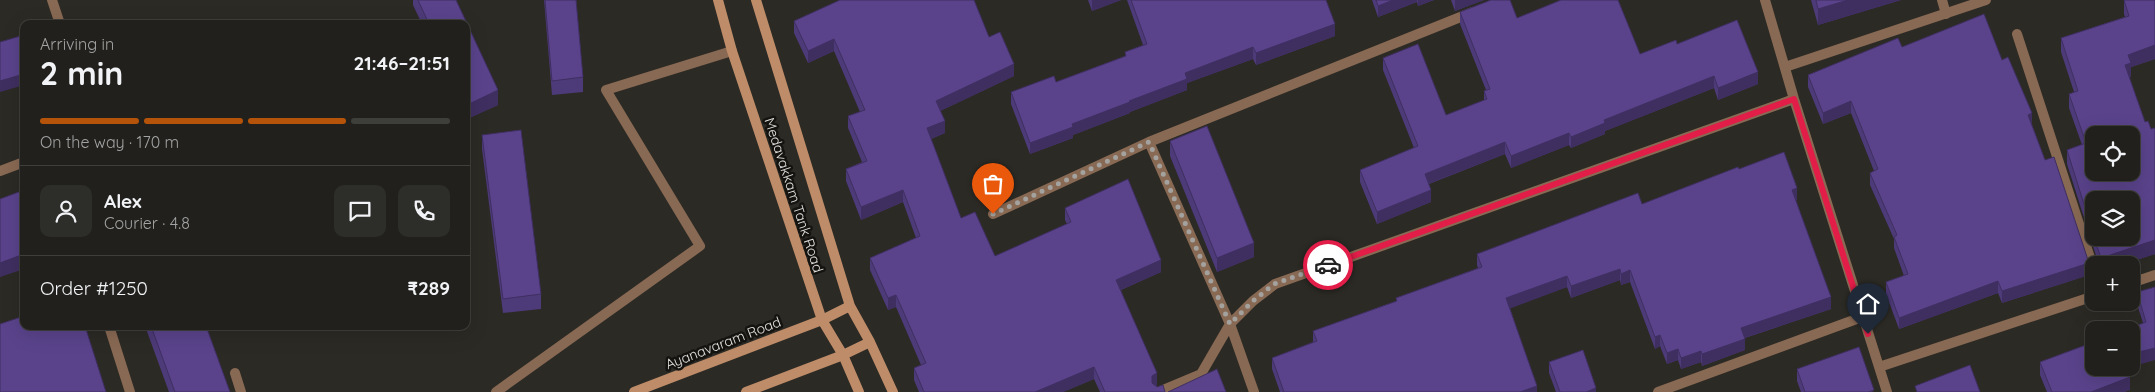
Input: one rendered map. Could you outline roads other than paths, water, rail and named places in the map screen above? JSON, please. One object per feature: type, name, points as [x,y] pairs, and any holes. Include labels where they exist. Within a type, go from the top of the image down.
[{"type":"main road","name":"Medavakkam Tank Road","points":[[718,0],[732,51],[822,320],[843,354],[859,392]]},
{"type":"main road","name":"Medavakkam Tank Road","points":[[756,0],[850,306],[870,342],[893,392]]},
{"type":"main road","name":"Ayanavaram Road","points":[[634,392],[822,320],[850,306]]},
{"type":"main road","points":[[746,392],[870,342]]},
{"type":"street","points":[[52,0],[59,20]]},
{"type":"street","points":[[1765,0],[1794,99],[1887,392]]},
{"type":"street","points":[[1942,0],[1946,14]]},
{"type":"street","points":[[1785,67],[1986,0]]},
{"type":"street","points":[[993,214],[1149,142],[1483,8]]},
{"type":"street","points":[[2016,34],[2089,256]]},
{"type":"street","points":[[496,392],[700,246],[606,90],[732,51]]},
{"type":"street","points":[[1158,392],[1201,374],[1230,324],[1253,301],[1274,284],[1794,99]]},
{"type":"street","points":[[1149,142],[1230,324],[1254,392]]},
{"type":"street","points":[[0,171],[20,164]]},
{"type":"street","points":[[2140,280],[2155,276]]},
{"type":"street","points":[[1879,367],[2085,299]]},
{"type":"street","points":[[1658,392],[1862,316]]},
{"type":"street","points":[[110,330],[130,392]]},
{"type":"street","points":[[235,373],[241,392]]}]
